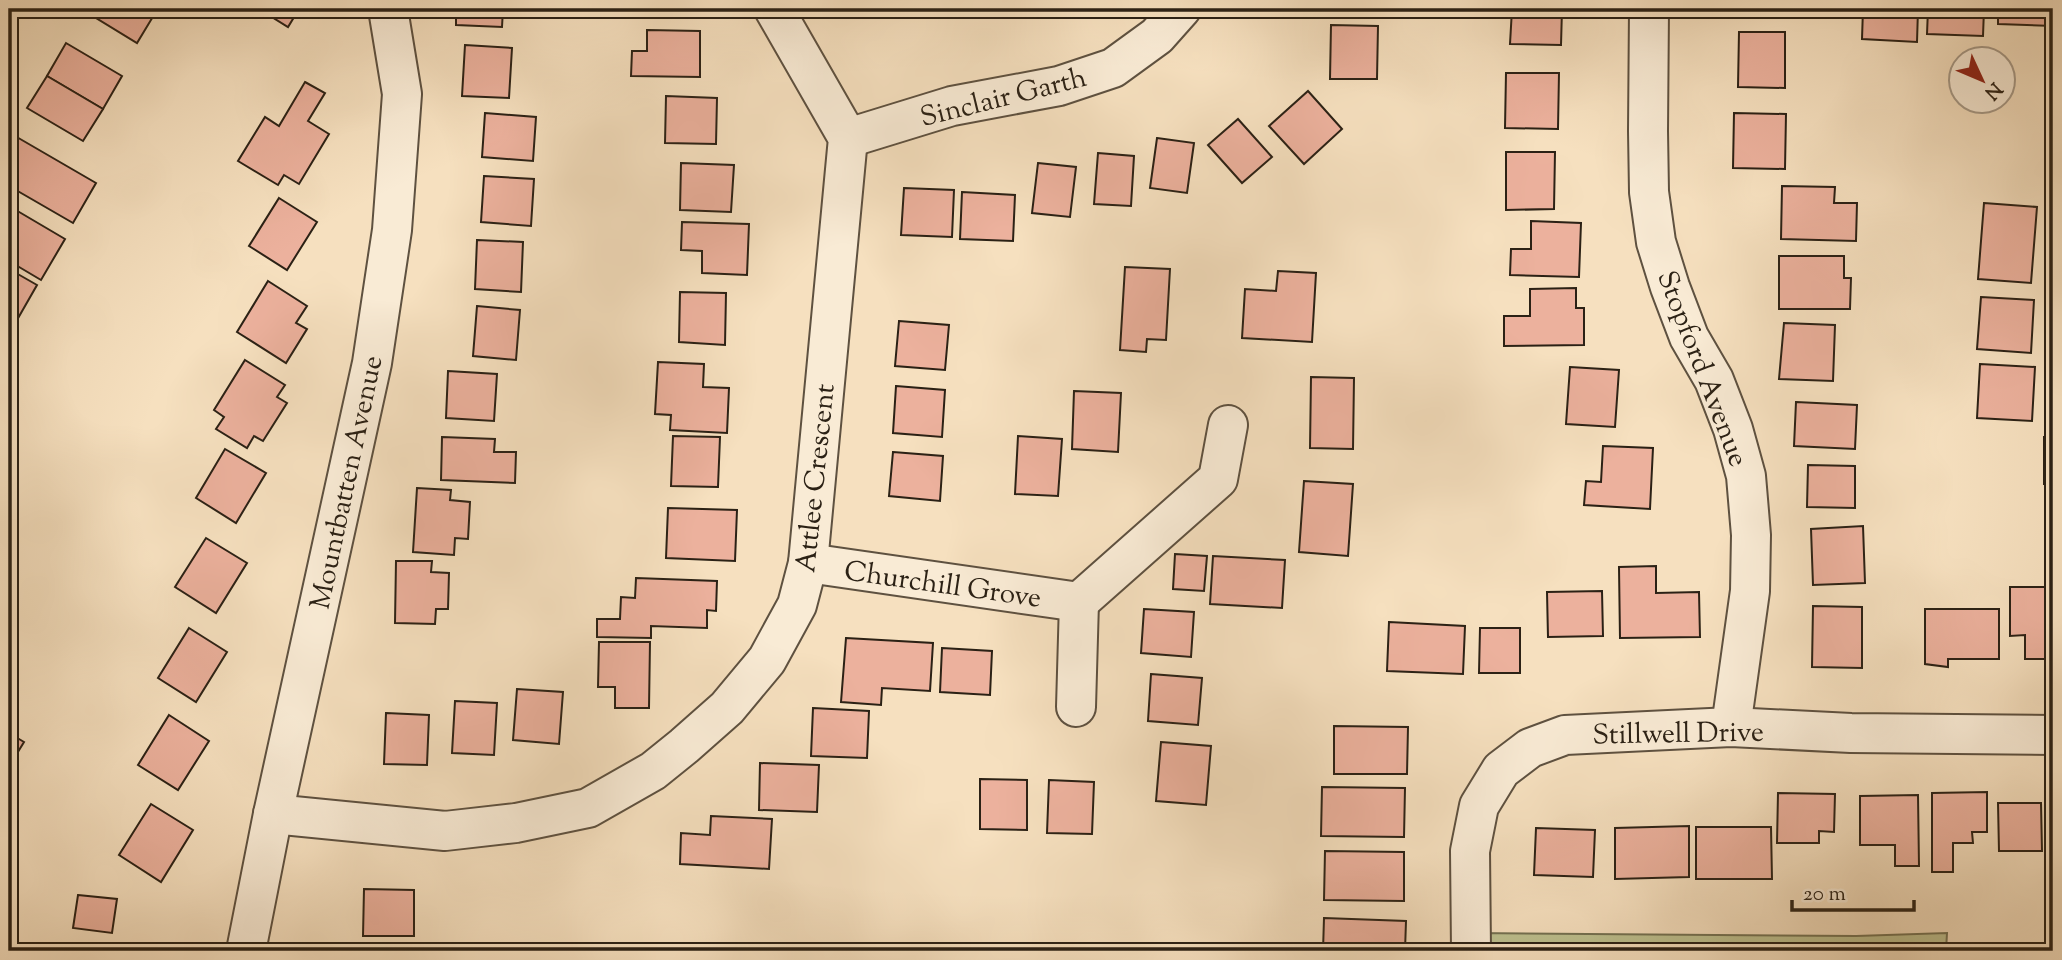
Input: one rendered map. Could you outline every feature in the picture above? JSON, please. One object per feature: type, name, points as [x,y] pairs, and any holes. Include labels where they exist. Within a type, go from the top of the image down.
[{"type":"street","name":"Mountbatten Avenue","points":[[247,951],[273,814],[372,363],[392,230],[402,94],[388,9]]},
{"type":"street","points":[[774,9],[848,138]]},
{"type":"street","name":"Sinclair Garth","points":[[848,138],[952,106],[1059,86],[1113,68],[1157,36],[1181,9]]},
{"type":"street","name":"Stopford Avenue","points":[[1649,9],[1649,192],[1656,242],[1689,337],[1714,380],[1733,429],[1746,476],[1751,535],[1750,591],[1731,727]]},
{"type":"street","name":"Attlee Crescent","points":[[273,814],[445,831],[516,823],[588,808],[653,771],[727,708],[767,660],[797,605],[808,563],[848,138]]},
{"type":"street","name":"Churchill Grove","points":[[1076,708],[1079,602],[1218,479],[1228,425]]},
{"type":"street","name":"Churchill Grove","points":[[808,563],[1079,602]]},
{"type":"street","name":"Stillwell Drive","points":[[1471,951],[1470,851],[1479,806],[1501,770],[1530,748],[1565,735],[1731,727],[1851,733],[2053,735]]},
{"type":"green space","points":[[1472,933],[1856,936],[1947,933],[1946,951],[1471,951]]},
{"type":"building","points":[[84,9],[156,9],[157,10],[137,43]]},
{"type":"building","points":[[259,9],[299,9],[288,27]]},
{"type":"building","points":[[456,9],[503,9],[502,27],[456,25]]},
{"type":"building","points":[[632,9],[682,9],[682,11]]},
{"type":"building","points":[[1512,9],[1562,9],[1561,45],[1510,44]]},
{"type":"building","points":[[1863,9],[1918,9],[1917,42],[1862,39]]},
{"type":"building","points":[[1928,9],[1984,9],[1983,36],[1927,34]]},
{"type":"building","points":[[1998,9],[2053,9],[2053,26],[1998,24]]},
{"type":"building","points":[[1331,25],[1378,26],[1377,79],[1330,79]]},
{"type":"building","points":[[647,30],[700,31],[700,77],[631,76],[632,51],[647,51]]},
{"type":"building","points":[[1739,32],[1785,32],[1785,88],[1738,87]]},
{"type":"building","points":[[66,43],[122,76],[103,109],[47,76]]},
{"type":"building","points":[[465,45],[512,48],[509,98],[462,96]]},
{"type":"building","points":[[1506,73],[1559,73],[1558,129],[1505,128]]},
{"type":"building","points":[[47,76],[103,109],[83,141],[27,108]]},
{"type":"building","points":[[305,82],[325,93],[308,121],[329,134],[299,184],[284,175],[278,185],[238,161],[265,117],[279,126]]},
{"type":"building","points":[[1308,91],[1342,129],[1304,164],[1269,126]]},
{"type":"building","points":[[666,96],[717,98],[716,144],[665,143]]},
{"type":"building","points":[[485,113],[536,117],[533,161],[482,157]]},
{"type":"building","points":[[1734,113],[1786,114],[1785,169],[1733,168]]},
{"type":"building","points":[[1238,119],[1272,157],[1242,183],[1208,145]]},
{"type":"building","points":[[15,136],[96,183],[73,223],[9,186],[9,146]]},
{"type":"building","points":[[1157,138],[1194,143],[1187,193],[1150,188]]},
{"type":"building","points":[[1506,152],[1555,152],[1554,209],[1506,210]]},
{"type":"building","points":[[1098,153],[1134,156],[1131,206],[1094,204]]},
{"type":"building","points":[[681,163],[734,165],[731,212],[680,210]]},
{"type":"building","points":[[1038,163],[1076,167],[1070,217],[1032,213]]},
{"type":"building","points":[[484,176],[534,179],[531,226],[481,222]]},
{"type":"building","points":[[1782,186],[1835,187],[1834,203],[1857,203],[1856,241],[1781,239]]},
{"type":"building","points":[[904,188],[954,190],[952,237],[901,235]]},
{"type":"building","points":[[962,192],[1015,195],[1013,241],[960,239]]},
{"type":"building","points":[[279,198],[317,222],[287,270],[249,246]]},
{"type":"building","points":[[1984,203],[2037,207],[2031,283],[1978,279]]},
{"type":"building","points":[[9,206],[65,239],[41,280],[9,261]]},
{"type":"building","points":[[1531,221],[1581,223],[1579,277],[1510,275],[1511,249],[1531,249]]},
{"type":"building","points":[[682,222],[749,224],[747,275],[702,273],[702,251],[681,250]]},
{"type":"building","points":[[477,240],[523,242],[521,292],[475,289]]},
{"type":"building","points":[[1779,256],[1844,256],[1844,278],[1851,278],[1850,309],[1779,309]]},
{"type":"building","points":[[1125,267],[1170,269],[1166,340],[1147,339],[1146,352],[1120,350]]},
{"type":"building","points":[[9,269],[37,285],[9,334]]},
{"type":"building","points":[[1278,271],[1316,273],[1312,342],[1242,338],[1245,289],[1276,291]]},
{"type":"building","points":[[268,281],[307,306],[296,323],[307,329],[286,363],[237,332]]},
{"type":"building","points":[[1576,288],[1576,308],[1584,308],[1584,345],[1504,346],[1504,316],[1530,316],[1530,289]]},
{"type":"building","points":[[680,292],[726,293],[725,345],[679,342]]},
{"type":"building","points":[[1981,297],[2034,300],[2031,353],[1977,349]]},
{"type":"building","points":[[477,306],[520,310],[516,360],[473,356]]},
{"type":"building","points":[[899,321],[949,325],[945,370],[895,366]]},
{"type":"building","points":[[1784,323],[1835,325],[1833,381],[1779,379]]},
{"type":"building","points":[[245,360],[285,385],[277,397],[287,403],[263,441],[254,436],[247,448],[216,429],[224,417],[214,410]]},
{"type":"building","points":[[658,362],[704,364],[703,387],[729,388],[727,433],[670,430],[671,415],[655,414]]},
{"type":"building","points":[[1980,364],[2035,367],[2032,421],[1977,418]]},
{"type":"building","points":[[1570,367],[1619,370],[1615,427],[1566,424]]},
{"type":"building","points":[[448,371],[497,374],[494,421],[446,418]]},
{"type":"building","points":[[1311,377],[1354,378],[1353,449],[1310,448]]},
{"type":"building","points":[[896,386],[945,390],[942,437],[893,433]]},
{"type":"building","points":[[1074,391],[1121,393],[1118,452],[1072,449]]},
{"type":"building","points":[[1796,402],[1857,405],[1855,449],[1794,446]]},
{"type":"building","points":[[673,436],[720,437],[718,487],[671,486]]},
{"type":"building","points":[[1018,436],[1062,439],[1058,496],[1015,494]]},
{"type":"building","points":[[442,437],[495,439],[494,452],[516,452],[515,483],[441,480]]},
{"type":"building","points":[[2044,437],[2053,437],[2053,484],[2044,484]]},
{"type":"building","points":[[1603,446],[1653,448],[1650,509],[1584,505],[1586,481],[1601,482]]},
{"type":"building","points":[[225,449],[266,473],[236,523],[196,498]]},
{"type":"building","points":[[893,452],[943,456],[940,501],[889,496]]},
{"type":"building","points":[[1808,465],[1855,466],[1855,508],[1807,507]]},
{"type":"building","points":[[1304,481],[1353,484],[1348,556],[1299,552]]},
{"type":"building","points":[[417,488],[451,490],[450,500],[470,502],[468,539],[455,538],[454,555],[413,552]]},
{"type":"building","points":[[668,508],[737,510],[735,561],[666,558]]},
{"type":"building","points":[[1863,526],[1865,583],[1813,585],[1811,529]]},
{"type":"building","points":[[206,538],[247,563],[216,613],[175,587]]},
{"type":"building","points":[[1175,554],[1207,556],[1204,591],[1173,589]]},
{"type":"building","points":[[1213,556],[1285,560],[1282,608],[1210,604]]},
{"type":"building","points":[[396,561],[432,561],[431,572],[449,573],[448,609],[436,609],[435,624],[395,623]]},
{"type":"building","points":[[1656,566],[1656,593],[1699,592],[1700,637],[1620,638],[1619,567]]},
{"type":"building","points":[[636,578],[717,581],[716,611],[707,610],[707,628],[651,626],[651,638],[597,637],[597,619],[620,619],[621,597],[635,598]]},
{"type":"building","points":[[2010,587],[2045,587],[2045,608],[2053,608],[2053,659],[2025,659],[2025,635],[2010,636]]},
{"type":"building","points":[[1602,591],[1603,636],[1548,637],[1547,592]]},
{"type":"building","points":[[1813,606],[1862,607],[1862,668],[1812,667]]},
{"type":"building","points":[[1144,609],[1194,612],[1191,657],[1141,653]]},
{"type":"building","points":[[1925,609],[1999,609],[1999,659],[1948,659],[1948,667],[1925,664]]},
{"type":"building","points":[[1389,622],[1465,626],[1463,674],[1387,671]]},
{"type":"building","points":[[189,628],[227,652],[196,702],[158,678]]},
{"type":"building","points":[[1480,628],[1520,628],[1520,673],[1479,673]]},
{"type":"building","points":[[846,638],[933,643],[930,691],[882,688],[881,705],[841,702]]},
{"type":"building","points":[[599,642],[650,642],[649,708],[615,708],[615,687],[598,687]]},
{"type":"building","points":[[942,648],[992,651],[990,695],[940,692]]},
{"type":"building","points":[[1151,674],[1202,678],[1198,725],[1148,721]]},
{"type":"building","points":[[517,689],[563,692],[559,744],[513,740]]},
{"type":"building","points":[[455,701],[497,703],[494,755],[452,753]]},
{"type":"building","points":[[813,708],[869,711],[867,758],[811,756]]},
{"type":"building","points":[[386,713],[429,715],[427,765],[384,764]]},
{"type":"building","points":[[169,715],[209,741],[178,790],[138,765]]},
{"type":"building","points":[[1334,726],[1408,727],[1407,774],[1334,774]]},
{"type":"building","points":[[9,733],[24,742],[13,760],[9,758]]},
{"type":"building","points":[[1161,742],[1211,746],[1206,805],[1156,801]]},
{"type":"building","points":[[760,763],[819,765],[817,812],[759,810]]},
{"type":"building","points":[[980,779],[1027,780],[1027,830],[980,829]]},
{"type":"building","points":[[1049,780],[1094,782],[1092,834],[1047,833]]},
{"type":"building","points":[[1322,787],[1405,788],[1404,837],[1321,836]]},
{"type":"building","points":[[1987,792],[1987,832],[1972,832],[1973,843],[1953,843],[1953,872],[1932,872],[1932,793]]},
{"type":"building","points":[[1778,793],[1835,794],[1834,832],[1819,831],[1819,843],[1777,843]]},
{"type":"building","points":[[1918,795],[1919,866],[1895,866],[1895,845],[1860,845],[1860,796]]},
{"type":"building","points":[[1998,803],[2041,803],[2042,851],[1999,851]]},
{"type":"building","points":[[151,804],[193,830],[161,882],[119,855]]},
{"type":"building","points":[[711,816],[772,819],[769,869],[680,864],[681,833],[710,835]]},
{"type":"building","points":[[1689,826],[1689,877],[1615,879],[1615,828]]},
{"type":"building","points":[[1696,827],[1771,827],[1772,879],[1696,879]]},
{"type":"building","points":[[1536,828],[1595,830],[1593,877],[1534,875]]},
{"type":"building","points":[[1325,851],[1404,852],[1404,901],[1324,900]]},
{"type":"building","points":[[364,889],[414,890],[414,936],[363,936]]},
{"type":"building","points":[[78,895],[117,899],[112,933],[73,928]]},
{"type":"building","points":[[1324,918],[1406,921],[1405,951],[1323,951]]},
{"type":"building","points":[[371,945],[422,946],[422,951],[371,951]]},
{"type":"building","points":[[38,947],[69,951],[38,951]]}]
